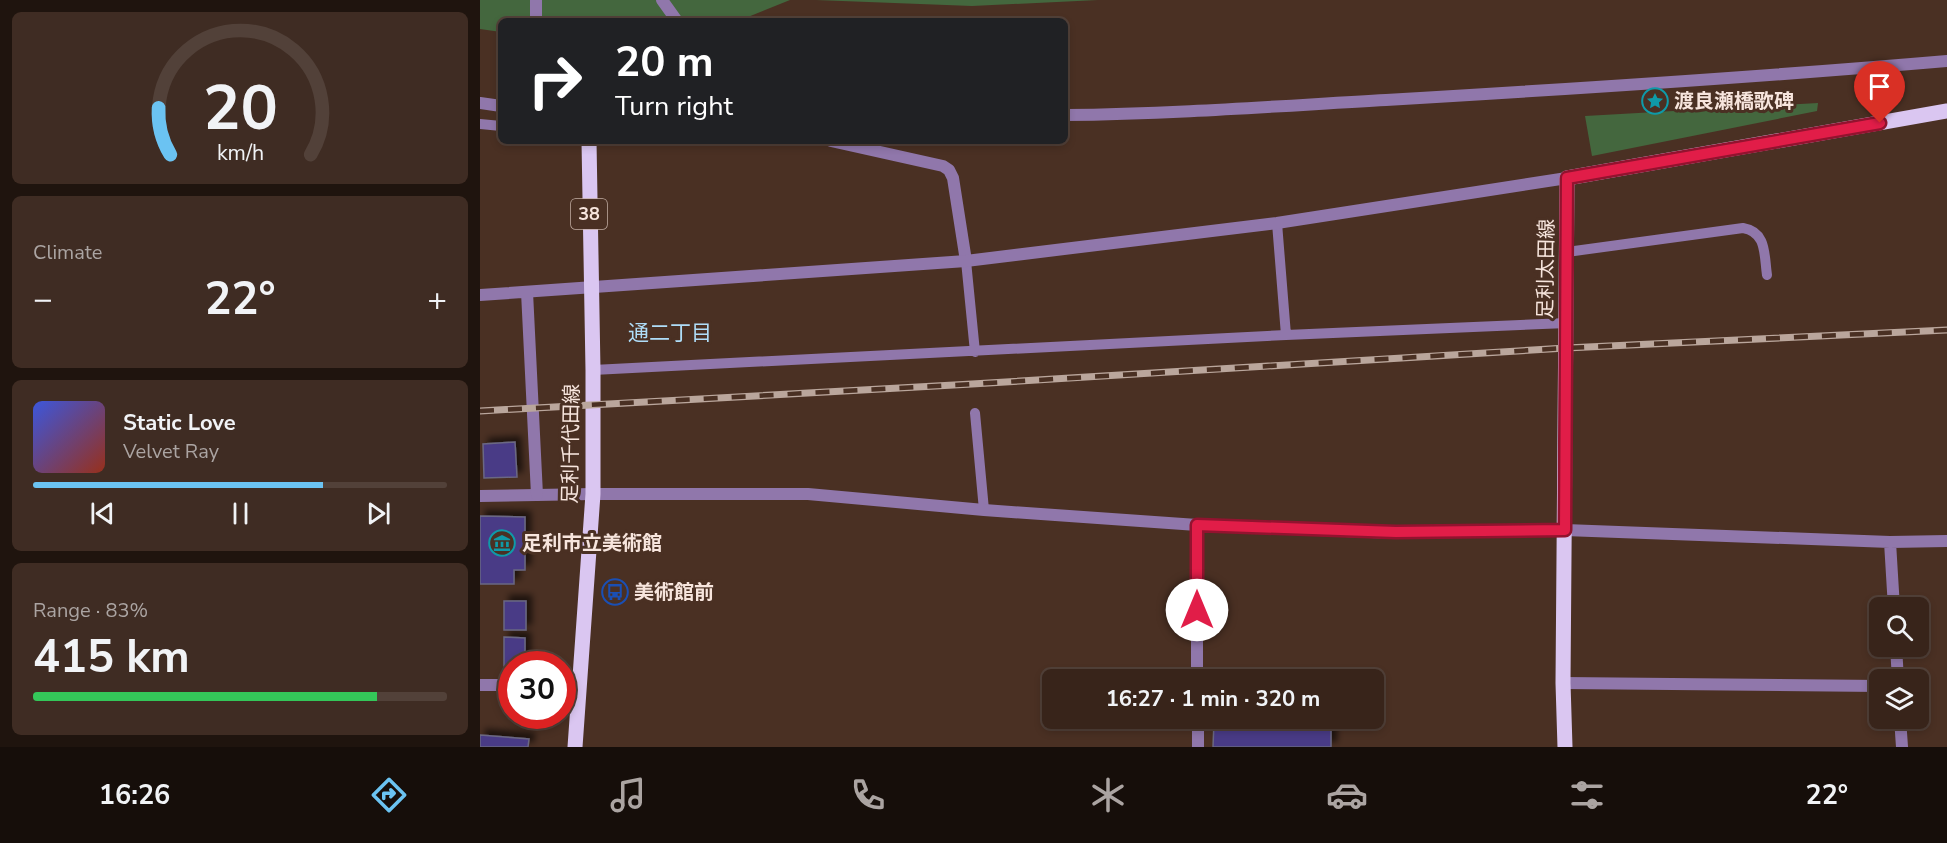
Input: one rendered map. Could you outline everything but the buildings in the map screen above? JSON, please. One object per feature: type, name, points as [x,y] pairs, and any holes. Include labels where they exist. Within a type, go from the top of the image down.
[{"type":"main road","points":[[1567,178],[1947,111]]},
{"type":"main road","name":"足利千代田線","points":[[575,747],[593,494],[589,144]]},
{"type":"main road","name":"足利太田線","points":[[1565,747],[1563,683],[1567,178]]},
{"type":"street","points":[[536,0],[536,18]]},
{"type":"street","points":[[662,0],[675,18]]},
{"type":"street","points":[[1068,116],[1452,96],[1807,73],[1947,61]]},
{"type":"street","points":[[480,103],[498,106]]},
{"type":"street","points":[[844,144],[943,166],[949,170],[966,261]]},
{"type":"street","points":[[480,295],[966,261],[1277,223],[1567,178]]},
{"type":"street","points":[[528,292],[537,495]]},
{"type":"street","points":[[480,496],[808,494],[984,510],[1197,525],[1396,532],[1565,530],[1890,542],[1947,541]]},
{"type":"street","points":[[1197,525],[1197,669]]},
{"type":"street","points":[[1890,542],[1893,597]]},
{"type":"street","points":[[1563,683],[1869,686]]},
{"type":"street","points":[[480,685],[498,685]]},
{"type":"street","points":[[1198,729],[1198,747]]},
{"type":"street","points":[[1901,729],[1902,747]]},
{"type":"lane","points":[[480,124],[498,126]]},
{"type":"lane","points":[[1277,223],[1286,335]]},
{"type":"lane","points":[[1567,252],[1743,228],[1753,230],[1762,239],[1767,275]]},
{"type":"lane","points":[[966,261],[975,352]]},
{"type":"lane","points":[[593,370],[1567,323]]},
{"type":"lane","points":[[975,414],[984,510]]},
{"type":"green space","points":[[480,0],[790,0],[745,18],[498,18],[498,32],[480,29]]},
{"type":"green space","points":[[816,0],[1098,0],[972,6]]},
{"type":"green space","points":[[1818,103],[1817,111],[1592,156],[1585,116]]},
{"type":"railway","points":[[480,411],[1566,348],[1947,330]]},
{"type":"place","name":"渡良瀬橋歌碑","points":[[1655,101]]},
{"type":"place","name":"足利市立美術館","points":[[502,543]]},
{"type":"place","name":"美術館前","points":[[615,592]]},
{"type":"district","name":"通二丁目","points":[[670,333]]},
{"type":"route","points":[[1197,610],[1197,525],[1396,532],[1565,530],[1567,178],[1880,123]]}]
